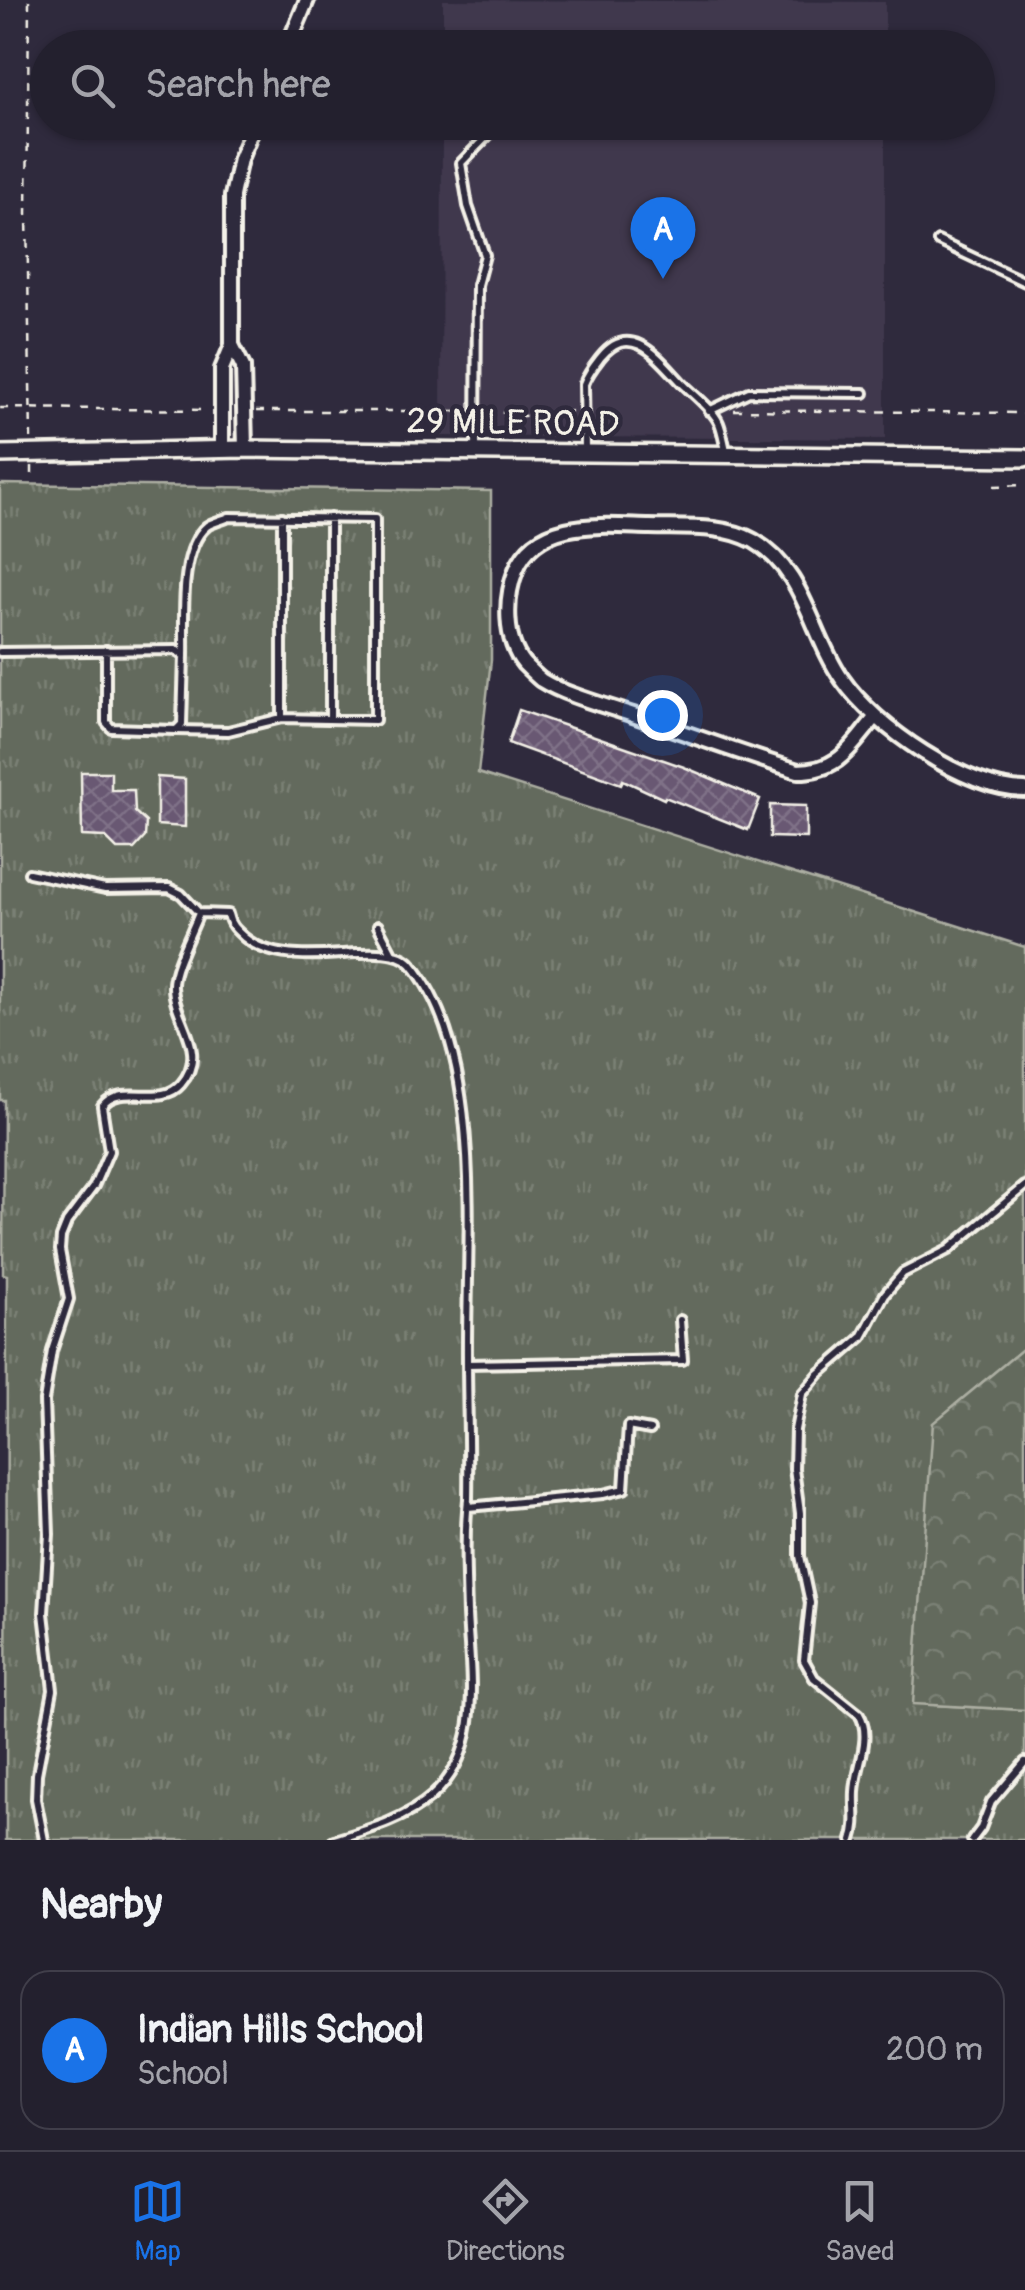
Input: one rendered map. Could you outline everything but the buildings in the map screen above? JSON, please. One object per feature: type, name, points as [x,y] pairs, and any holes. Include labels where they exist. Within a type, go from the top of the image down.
[{"type":"street","points":[[294,30],[307,0]]},
{"type":"street","points":[[222,450],[222,369],[232,345],[232,196],[248,140]]},
{"type":"street","points":[[232,345],[243,367],[245,449]]},
{"type":"street","name":"29 MILE ROAD","points":[[0,454],[245,449],[1025,458]]},
{"type":"street","points":[[874,718],[838,762],[824,768],[798,770],[600,704],[541,680],[522,662],[510,630],[510,593],[517,567],[543,538],[567,528],[706,528],[731,531],[750,539],[784,566],[798,587],[840,678],[874,718],[967,775],[994,786],[1025,790]]},
{"type":"lane","points":[[476,452],[476,285],[485,255],[468,206],[461,162],[484,140]]},
{"type":"lane","points":[[938,241],[1025,282]]},
{"type":"lane","points":[[585,454],[584,384],[605,352],[628,340],[660,360],[718,421],[727,456]]},
{"type":"lane","points":[[709,411],[749,392],[864,393]]},
{"type":"lane","points":[[282,517],[282,718]]},
{"type":"lane","points":[[106,650],[106,722],[111,728],[218,732],[282,718],[374,720],[375,519],[230,518],[208,526],[195,542],[187,565],[182,724],[176,730]]},
{"type":"lane","points":[[330,518],[330,719]]},
{"type":"lane","points":[[0,652],[176,650],[184,656]]},
{"type":"lane","points":[[29,873],[105,888],[169,888],[181,894],[199,913],[228,914],[236,930],[268,952],[332,957],[392,953],[408,960],[421,978],[444,1020],[453,1047],[468,1186],[465,1534],[472,1703],[468,1736],[456,1768],[433,1796],[372,1829],[334,1840]]},
{"type":"lane","points":[[44,1840],[36,1799],[37,1774],[52,1690],[45,1624],[49,1534],[44,1401],[52,1351],[68,1299],[61,1237],[108,1158],[102,1106],[118,1095],[171,1092],[188,1072],[192,1042],[175,998],[173,981],[199,913]]},
{"type":"lane","points":[[378,926],[392,953]]},
{"type":"lane","points":[[852,1840],[864,1722],[814,1678],[803,1654],[810,1603],[800,1556],[794,1469],[795,1430],[802,1394],[818,1374],[862,1338],[885,1294],[903,1273],[948,1250],[1025,1186]]},
{"type":"lane","points":[[467,1364],[683,1360],[680,1320]]},
{"type":"lane","points":[[468,1506],[624,1490],[628,1426],[650,1430]]},
{"type":"lane","points":[[972,1840],[990,1802],[1025,1762]]},
{"type":"path","points":[[28,0],[32,482]]},
{"type":"path","points":[[724,403],[737,412],[1025,413]]},
{"type":"path","points":[[0,408],[222,411]]},
{"type":"path","points":[[244,410],[478,410],[522,416],[584,411]]},
{"type":"path","points":[[994,486],[1025,486]]},
{"type":"shaded area","points":[[443,0],[885,2],[885,30],[443,30]]},
{"type":"shaded area","points":[[442,140],[885,140],[885,439],[441,436]]},
{"type":"green space","points":[[0,484],[491,491],[491,660],[478,773],[1025,947],[1025,1347],[933,1423],[935,1705],[1025,1710],[1025,1840],[6,1840],[7,1275],[3,1274],[4,1100],[0,1100]]},
{"type":"green space","points":[[1025,1347],[1025,1710],[913,1704],[933,1423]]},
{"type":"place","name":"Indian Hills School","points":[[663,279]]}]
